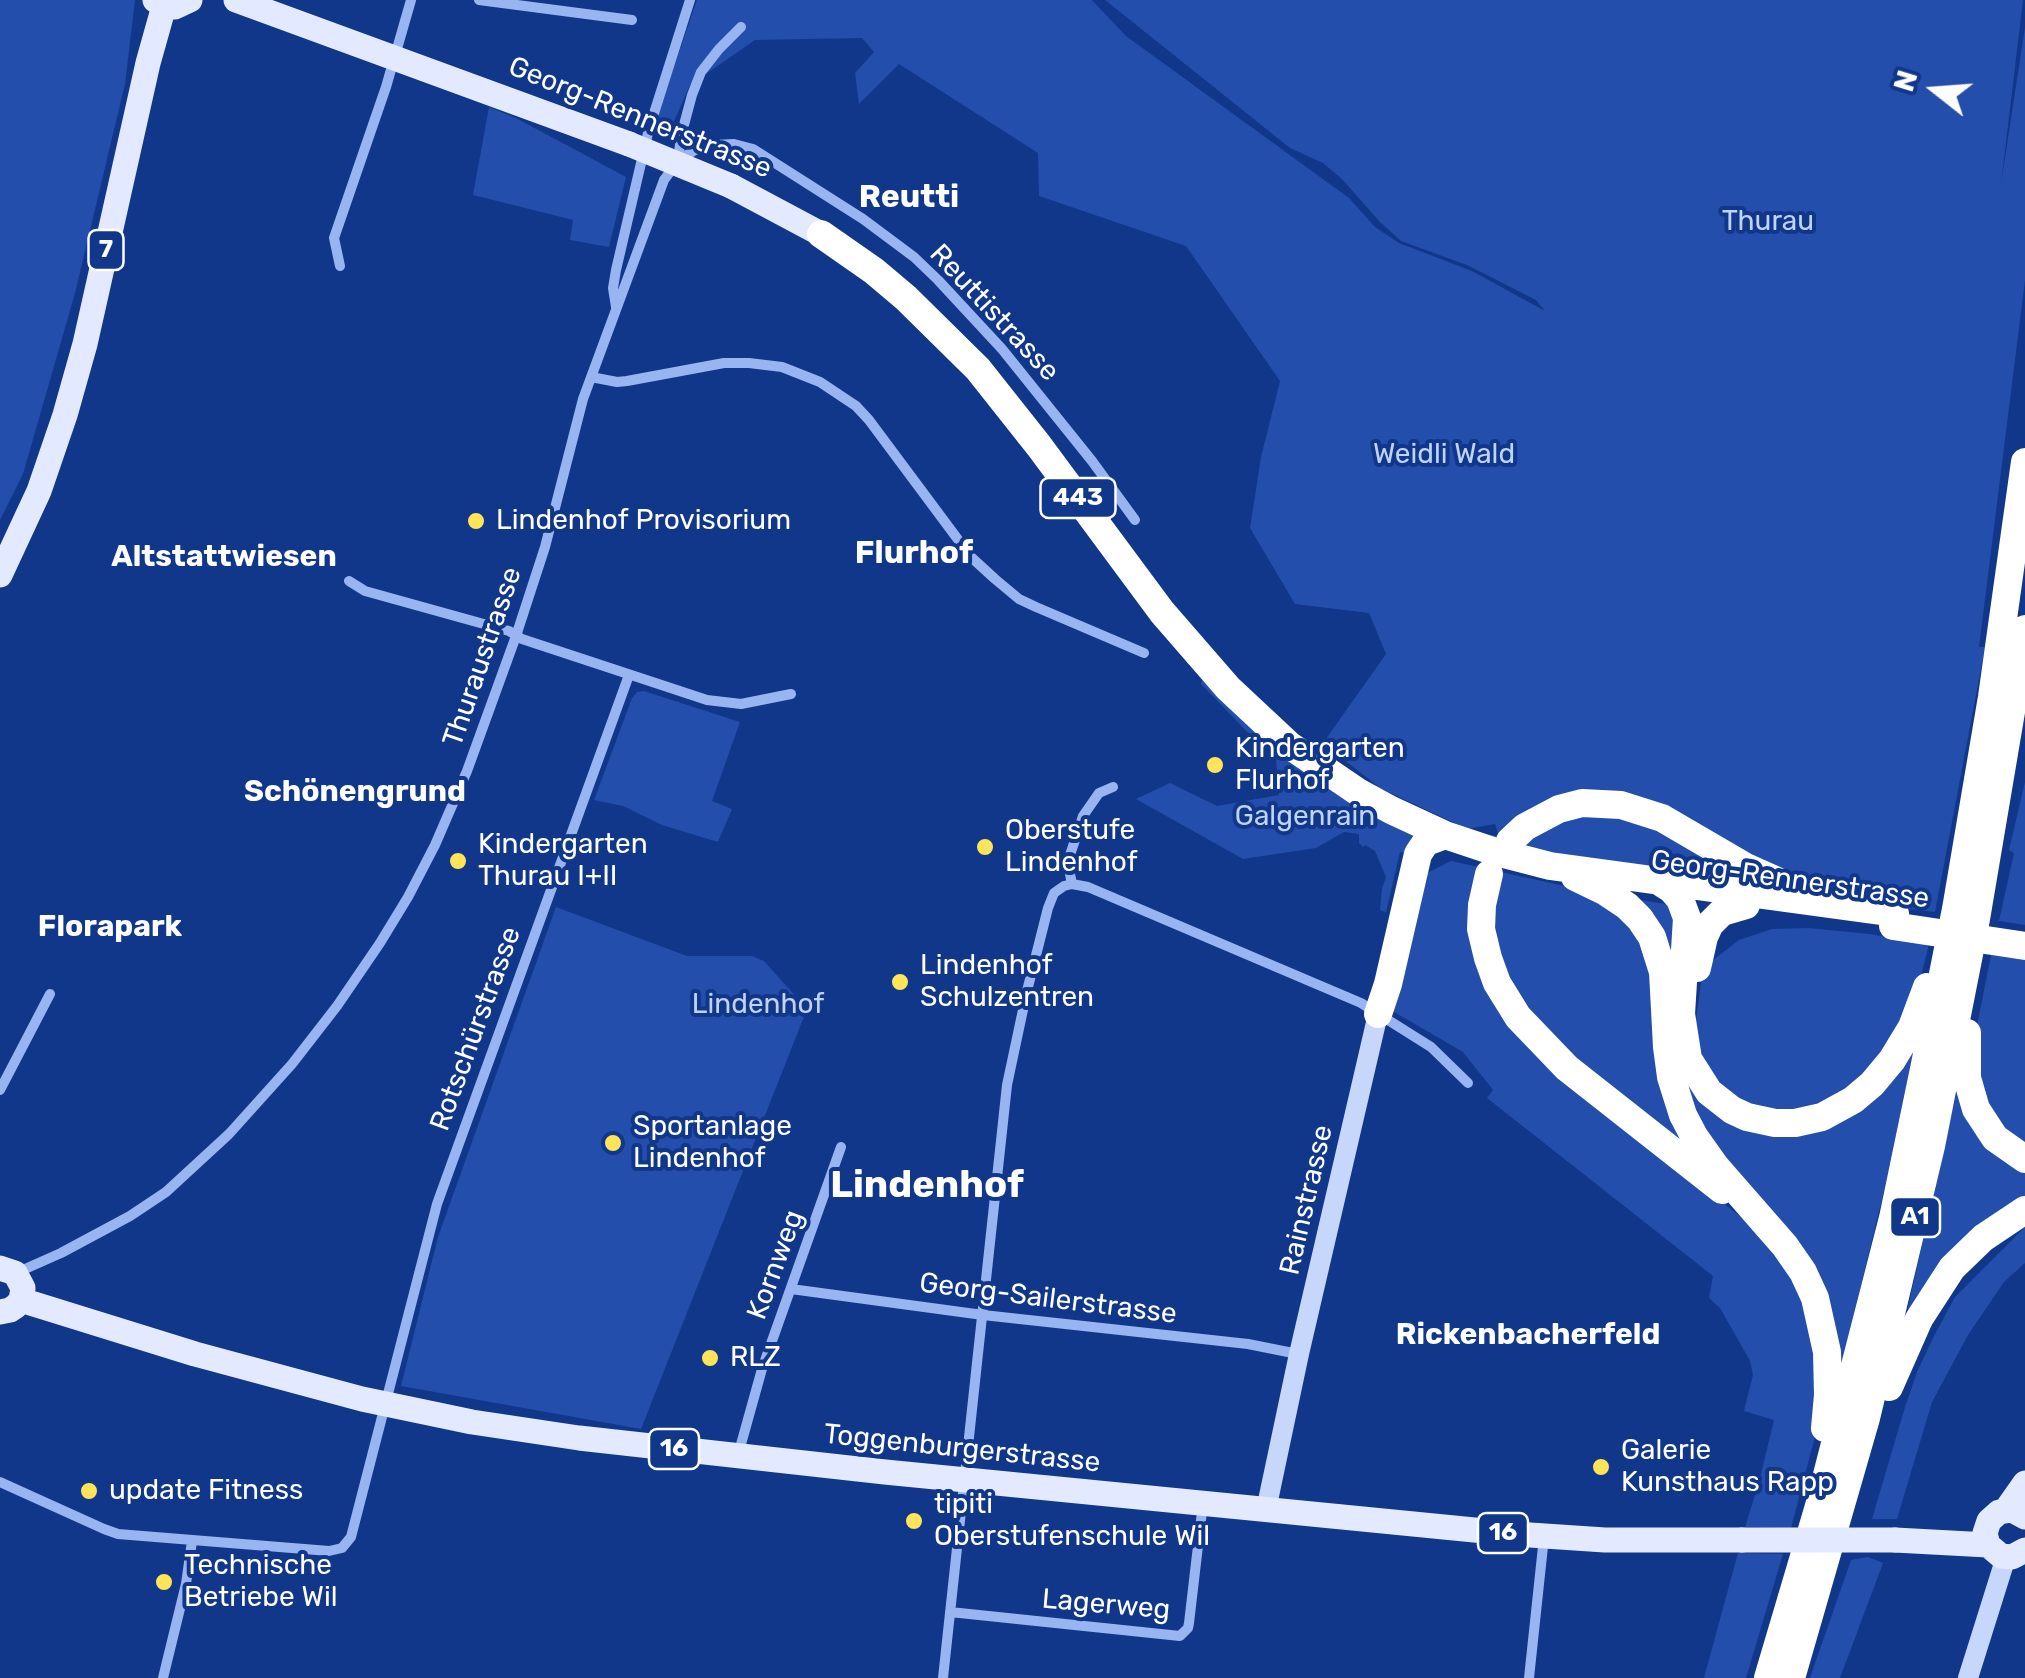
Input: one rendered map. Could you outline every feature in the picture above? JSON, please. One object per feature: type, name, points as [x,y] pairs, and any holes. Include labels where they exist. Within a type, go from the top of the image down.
[{"type":"highway","name":"Georg-Rennerstrasse","points":[[821,234],[890,284],[958,348],[1019,420],[1203,661],[1254,714],[1289,745],[1358,792],[1446,835],[1575,877],[1670,890],[1836,904],[2025,946]]},
{"type":"highway","name":"A1","points":[[1768,1678],[1819,1506],[1892,1218],[1936,1010],[1994,680],[2025,462]]},
{"type":"highway","name":"A1","points":[[1792,1678],[1870,1402],[1911,1236],[1976,919],[2025,629]]},
{"type":"highway","points":[[1510,840],[1558,809],[1582,803],[1621,804],[1662,818],[1766,876],[1836,904]]},
{"type":"highway","points":[[1378,1014],[1418,854],[1426,842],[1446,835]]},
{"type":"highway","points":[[1489,874],[1481,930],[1497,983],[1518,1017],[1568,1068],[1766,1226]]},
{"type":"highway","points":[[1575,877],[1634,912],[1652,936],[1663,972],[1668,1062],[1678,1103],[1701,1147],[1785,1246],[1810,1286],[1820,1316],[1828,1352],[1828,1395],[1793,1596]]},
{"type":"highway","points":[[1670,890],[1686,913],[1681,1014],[1685,1050],[1700,1080],[1716,1098],[1739,1114],[1784,1124],[1813,1120],[1839,1109],[1860,1095],[1892,1060],[1916,1016],[1931,974],[1945,906],[1960,882]]},
{"type":"highway","name":"Georg-Rennerstrasse","points":[[1670,890],[1706,903],[2025,933]]},
{"type":"highway","points":[[1684,1030],[1710,924],[1722,912],[1746,905]]},
{"type":"highway","points":[[1976,919],[1966,1052],[1968,1087],[1978,1115],[1991,1133],[2025,1158]]},
{"type":"highway","points":[[1840,1511],[1902,1355],[1926,1307],[1971,1248],[2025,1210]]},
{"type":"main road","points":[[160,3],[174,8],[190,0]]},
{"type":"main road","name":"Georg-Rennerstrasse","points":[[236,0],[629,144],[731,186],[821,234]]},
{"type":"main road","name":"7","points":[[0,576],[39,491],[85,344],[160,3]]},
{"type":"main road","name":"16","points":[[8,1270],[23,1288],[10,1306]]},
{"type":"main road","name":"Toggenburgerstrasse","points":[[10,1306],[385,1404],[561,1436],[1544,1536],[1605,1540],[1904,1541],[1953,1532],[2006,1533]]},
{"type":"main road","points":[[2006,1533],[2025,1483]]},
{"type":"street","points":[[340,266],[334,238],[412,0]]},
{"type":"street","points":[[480,0],[632,20]]},
{"type":"street","points":[[616,308],[616,270],[649,129],[690,0]]},
{"type":"street","name":"Thuraustrasse","points":[[8,1270],[81,1243],[166,1192],[251,1111],[292,1064],[337,1006],[408,897],[467,772],[516,636],[591,377],[664,180],[678,161],[680,136],[701,72],[741,27]]},
{"type":"street","name":"Reuttistrasse","points":[[678,161],[694,150],[714,144],[753,149],[863,219],[914,257],[1002,348],[1135,520]]},
{"type":"street","points":[[591,377],[617,382],[749,362],[782,367],[820,382],[856,406],[869,420],[971,557],[995,580],[1019,599],[1144,654]]},
{"type":"street","points":[[349,581],[365,591],[510,631],[706,700],[741,704],[791,694]]},
{"type":"street","name":"Rotschürstrasse","points":[[192,1541],[330,1551],[342,1548],[350,1537],[437,1204],[629,674]]},
{"type":"street","points":[[1072,884],[1070,856],[1084,816],[1099,794],[1113,787]]},
{"type":"street","points":[[943,1678],[1007,1084],[1054,894],[1072,884],[1088,887],[1361,1003],[1431,1047],[1468,1084]]},
{"type":"street","points":[[0,1090],[50,994]]},
{"type":"street","name":"Rainstrasse","points":[[1266,1510],[1378,1014]]},
{"type":"street","name":"Kornweg","points":[[738,1456],[762,1369],[841,1147]]},
{"type":"street","name":"Georg-Sailerstrasse","points":[[791,1289],[1248,1344],[1299,1354]]},
{"type":"street","points":[[0,1482],[104,1530],[192,1541],[186,1584],[163,1678]]},
{"type":"street","name":"Lagerweg","points":[[950,1612],[1180,1636],[1188,1628],[1203,1503]]},
{"type":"street","points":[[1968,1678],[2006,1533]]},
{"type":"street","points":[[1529,1678],[1544,1536]]},
{"type":"green space","points":[[0,0],[135,0],[125,84],[75,293],[23,474],[0,520]]},
{"type":"green space","points":[[697,0],[1092,0],[1126,36],[1349,198],[1375,227],[1399,243],[1472,271],[1545,311],[1536,300],[1467,265],[1401,241],[1323,163],[1290,148],[1105,0],[2023,0],[2001,184],[2025,27],[2025,280],[1979,647],[1985,647],[1935,912],[1892,907],[1790,878],[1621,796],[1533,825],[1612,808],[1788,891],[1633,872],[1470,833],[1499,836],[1495,824],[1467,829],[1380,788],[1323,743],[1386,654],[1369,613],[1295,604],[1250,528],[1261,457],[1280,381],[1186,246],[1039,196],[1038,153],[899,64],[859,104],[855,73],[874,52],[862,38],[755,40],[690,85],[667,137],[651,133]]},
{"type":"green space","points":[[489,107],[626,177],[609,247],[570,240],[573,220],[473,195]]},
{"type":"green space","name":"Galgenrain","points":[[1204,674],[1421,835],[1412,855],[1400,852],[1386,912],[1380,910],[1386,877],[1375,851],[1359,843],[1359,834],[1344,832],[1316,848],[1243,859],[1136,799],[1170,783],[1217,806],[1279,795],[1276,758],[1201,684]]},
{"type":"green space","points":[[644,691],[740,722],[712,801],[732,809],[718,842],[662,825],[623,806],[594,800],[632,698]]},
{"type":"green space","points":[[2025,782],[2025,925],[1999,921],[2014,853],[2009,850]]},
{"type":"green space","points":[[1451,861],[1569,887],[1634,923],[1705,1162],[1594,1084],[1477,955],[1586,1095],[1755,1228],[1797,1279],[1820,1358],[1816,1433],[1791,1528],[1745,1527],[1774,1420],[1744,1411],[1753,1375],[1750,1361],[1720,1308],[1709,1298],[1713,1276],[1487,1098],[1493,1090],[1463,1052],[1389,1009],[1427,873]]},
{"type":"green space","points":[[1633,899],[1672,905],[1683,1065],[1790,1130],[1914,1048],[1836,1387],[1830,1326],[1697,1128]]},
{"type":"green space","name":"Sportanlage Lindenhof","points":[[556,907],[687,956],[752,956],[764,961],[807,1009],[641,1429],[401,1386],[438,1237]]},
{"type":"green space","points":[[1772,929],[1870,934],[1928,948],[1917,992],[1886,1056],[1832,1105],[1768,1117],[1706,1076],[1694,1036],[1701,983],[1712,961],[1739,940]]},
{"type":"green space","points":[[1991,955],[2025,960],[2025,1150],[2015,1144],[1979,1098],[1976,1031]]},
{"type":"green space","points":[[1959,1081],[2025,1165],[2025,1203],[1906,1316]]},
{"type":"green space","points":[[2025,1227],[2025,1263],[2004,1282],[1968,1335],[1932,1402],[1897,1519],[1872,1519],[1905,1407],[1934,1336],[1955,1297]]},
{"type":"green space","points":[[1738,1553],[1783,1554],[1746,1678],[1704,1678]]},
{"type":"green space","points":[[1868,1557],[1883,1563],[1840,1678],[1810,1678],[1851,1560]]},
{"type":"place","name":"Lindenhof Provisorium","points":[[476,521]]},
{"type":"place","name":"Kindergarten Flurhof","points":[[1215,765]]},
{"type":"place","name":"Oberstufe Lindenhof","points":[[985,847]]},
{"type":"place","name":"Kindergarten Thurau I+II","points":[[458,861]]},
{"type":"place","name":"Lindenhof Schulzentren","points":[[900,982]]},
{"type":"place","name":"Sportanlage Lindenhof","points":[[613,1143]]},
{"type":"place","name":"RLZ","points":[[710,1358]]},
{"type":"place","name":"Galerie Kunsthaus Rapp","points":[[1601,1467]]},
{"type":"place","name":"update Fitness","points":[[89,1491]]},
{"type":"place","name":"tipiti Oberstufenschule Wil","points":[[914,1521]]},
{"type":"place","name":"Technische Betriebe Wil","points":[[164,1582]]},
{"type":"district","name":"Reutti","points":[[909,198]]},
{"type":"district","name":"Flurhof","points":[[914,554]]},
{"type":"district","name":"Altstattwiesen","points":[[224,557]]},
{"type":"district","name":"Schönengrund","points":[[355,792]]},
{"type":"district","name":"Florapark","points":[[110,927]]},
{"type":"district","name":"Lindenhof","points":[[927,1186]]},
{"type":"district","name":"Rickenbacherfeld","points":[[1528,1335]]},
{"type":"park label","name":"Thurau","points":[[1768,222]]},
{"type":"park label","name":"Weidli Wald","points":[[1444,455]]}]
